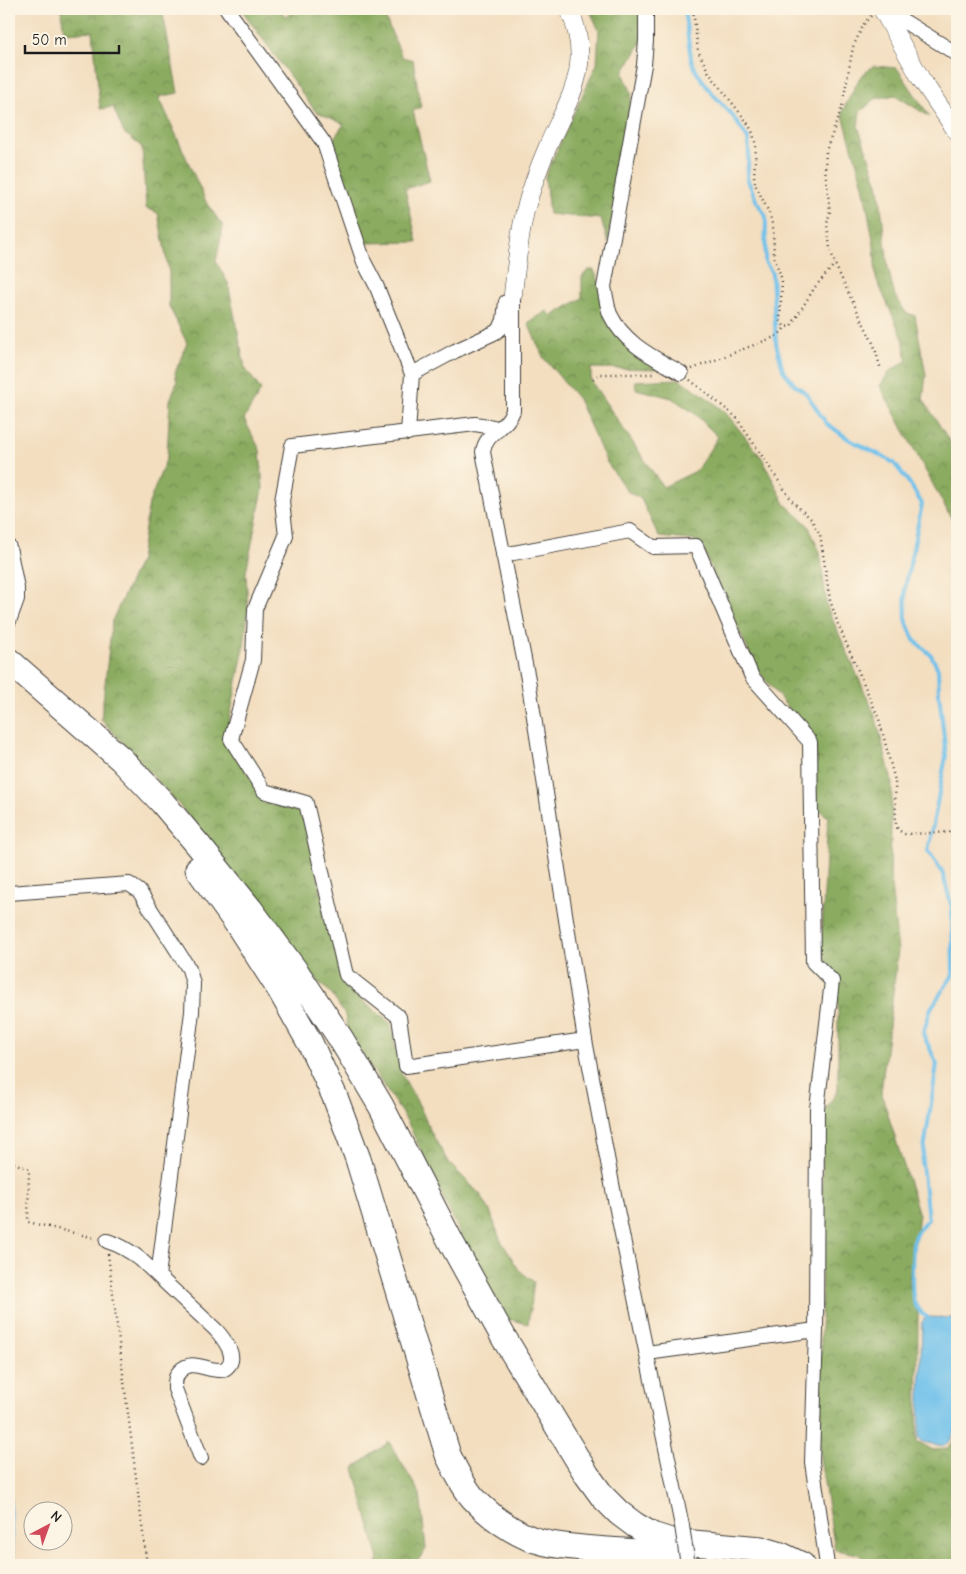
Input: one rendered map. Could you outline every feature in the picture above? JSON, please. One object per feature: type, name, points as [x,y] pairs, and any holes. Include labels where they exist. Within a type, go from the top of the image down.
[{"type":"highway","points":[[17,667],[121,760],[162,802],[238,895],[297,973],[341,1039],[381,1106],[452,1244],[504,1338],[587,1476],[603,1498],[634,1525],[652,1535],[671,1541],[761,1549],[781,1555],[802,1565]]},
{"type":"highway","points":[[70,716],[161,821],[201,873],[240,928],[280,990],[310,1043],[335,1097],[358,1159],[448,1455],[458,1476],[472,1496],[489,1514],[508,1527],[529,1538],[552,1544],[578,1548],[737,1559],[770,1565]]},
{"type":"street","points":[[227,9],[324,143],[364,262],[376,285],[412,374],[408,432]]},
{"type":"street","points":[[568,9],[572,16],[578,42],[578,72],[574,90],[548,147],[526,211],[516,259],[513,294],[513,411],[506,423],[484,444],[483,452],[528,679],[585,1040],[616,1205],[682,1526],[688,1565]]},
{"type":"street","points":[[646,9],[644,65],[604,287],[610,315],[624,334],[635,346],[682,373]]},
{"type":"street","points":[[880,10],[957,54]]},
{"type":"street","points":[[880,10],[921,79],[957,132]]},
{"type":"street","points":[[412,374],[455,350],[500,329],[506,302],[513,294]]},
{"type":"street","points":[[498,430],[493,427],[475,424],[292,446],[282,501],[286,536],[255,609],[253,660],[231,739],[264,791],[306,803],[346,975],[399,1017],[406,1066],[585,1040]]},
{"type":"street","points":[[503,555],[630,531],[653,547],[696,546],[752,677],[810,742],[813,962],[832,981],[817,1108],[816,1330],[812,1462],[827,1565]]},
{"type":"street","points":[[9,547],[17,588],[17,599],[9,621]]},
{"type":"street","points":[[9,893],[132,885],[144,899],[192,976],[192,1012],[158,1276]]},
{"type":"street","points":[[107,1241],[131,1251],[216,1330],[224,1340],[230,1353],[231,1361],[224,1369],[219,1370],[192,1364],[186,1366],[177,1374],[175,1381],[175,1389],[201,1458]]},
{"type":"street","points":[[647,1353],[816,1330]]},
{"type":"path","points":[[693,9],[698,51],[709,73],[747,122],[753,133],[756,146],[754,184],[770,215],[773,228],[775,264],[780,271],[782,280],[780,321],[785,327]]},
{"type":"path","points":[[880,10],[865,22],[853,47],[842,107],[826,151],[825,168],[830,211],[827,224],[830,248],[835,264],[874,345],[881,370]]},
{"type":"path","points":[[835,264],[815,287],[791,326],[785,327],[778,335],[772,338],[682,373],[736,417],[792,501],[811,519],[820,534],[830,600],[838,624],[879,719],[895,781],[896,825],[898,830],[905,834],[957,832]]},
{"type":"path","points":[[593,379],[600,374],[654,374]]},
{"type":"path","points":[[9,1161],[28,1169],[28,1222],[107,1241],[147,1565]]},
{"type":"green space","points":[[61,9],[162,9],[178,93],[159,97],[207,204],[223,226],[216,262],[228,283],[245,368],[261,390],[244,419],[260,450],[263,489],[246,572],[248,610],[244,647],[226,737],[265,803],[303,813],[344,986],[390,1023],[402,1075],[419,1105],[432,1134],[448,1162],[480,1194],[490,1211],[500,1239],[519,1270],[534,1282],[528,1324],[507,1319],[464,1242],[407,1121],[348,1032],[345,1015],[330,992],[315,979],[182,808],[101,719],[112,621],[140,560],[149,503],[167,457],[170,400],[177,382],[175,373],[187,343],[169,306],[169,273],[158,213],[146,208],[142,147],[124,133],[113,107],[100,109],[93,31],[64,33]]},
{"type":"green space","points":[[241,9],[280,9],[285,17],[298,9],[378,9],[385,17],[402,57],[413,60],[421,107],[413,111],[430,181],[405,189],[417,242],[364,243],[332,141],[344,124],[315,111]]},
{"type":"green space","points":[[589,9],[641,9],[644,38],[623,73],[632,93],[608,242],[601,219],[549,214],[545,176],[597,64],[599,30]]},
{"type":"green space","points":[[873,66],[897,68],[930,117],[895,95],[875,99],[860,112],[858,126],[879,187],[888,268],[895,296],[906,313],[915,316],[926,375],[923,399],[957,453],[957,529],[880,386],[889,372],[907,360],[903,339],[876,278],[874,245],[863,185],[842,112],[860,77]]},
{"type":"green space","points":[[588,270],[594,270],[602,289],[611,326],[628,350],[667,369],[591,368],[591,381],[663,487],[696,471],[718,437],[694,413],[672,398],[636,389],[635,381],[679,379],[725,412],[762,458],[785,504],[808,525],[820,552],[827,607],[875,715],[892,781],[890,876],[898,951],[881,1092],[919,1215],[909,1281],[918,1313],[917,1441],[933,1450],[949,1449],[957,1434],[957,1565],[870,1565],[859,1554],[835,1550],[820,1458],[823,1113],[838,1090],[838,981],[821,951],[828,818],[816,805],[816,743],[756,668],[699,541],[659,537],[641,499],[627,491],[606,461],[578,399],[543,357],[528,323],[547,311],[552,316],[582,298],[582,277]]},
{"type":"green space","points":[[389,1442],[420,1494],[426,1549],[415,1565],[375,1565],[379,1560],[354,1468]]},
{"type":"water","points":[[927,1317],[957,1318],[957,1427],[950,1441],[944,1446],[923,1442],[919,1438],[922,1322]]},
{"type":"waterway","points":[[684,9],[691,59],[696,71],[710,91],[732,115],[748,139],[747,178],[756,200],[766,217],[765,262],[772,273],[776,343],[783,370],[794,384],[806,393],[826,423],[850,440],[894,463],[922,504],[905,589],[906,621],[914,640],[931,655],[938,669],[946,756],[928,851],[942,871],[952,908],[953,975],[931,1008],[923,1034],[937,1064],[922,1163],[928,1219],[918,1230],[914,1238],[912,1281],[914,1302],[919,1311],[927,1317]]},
{"type":"waterway","points":[[9,1495],[13,1565]]}]
